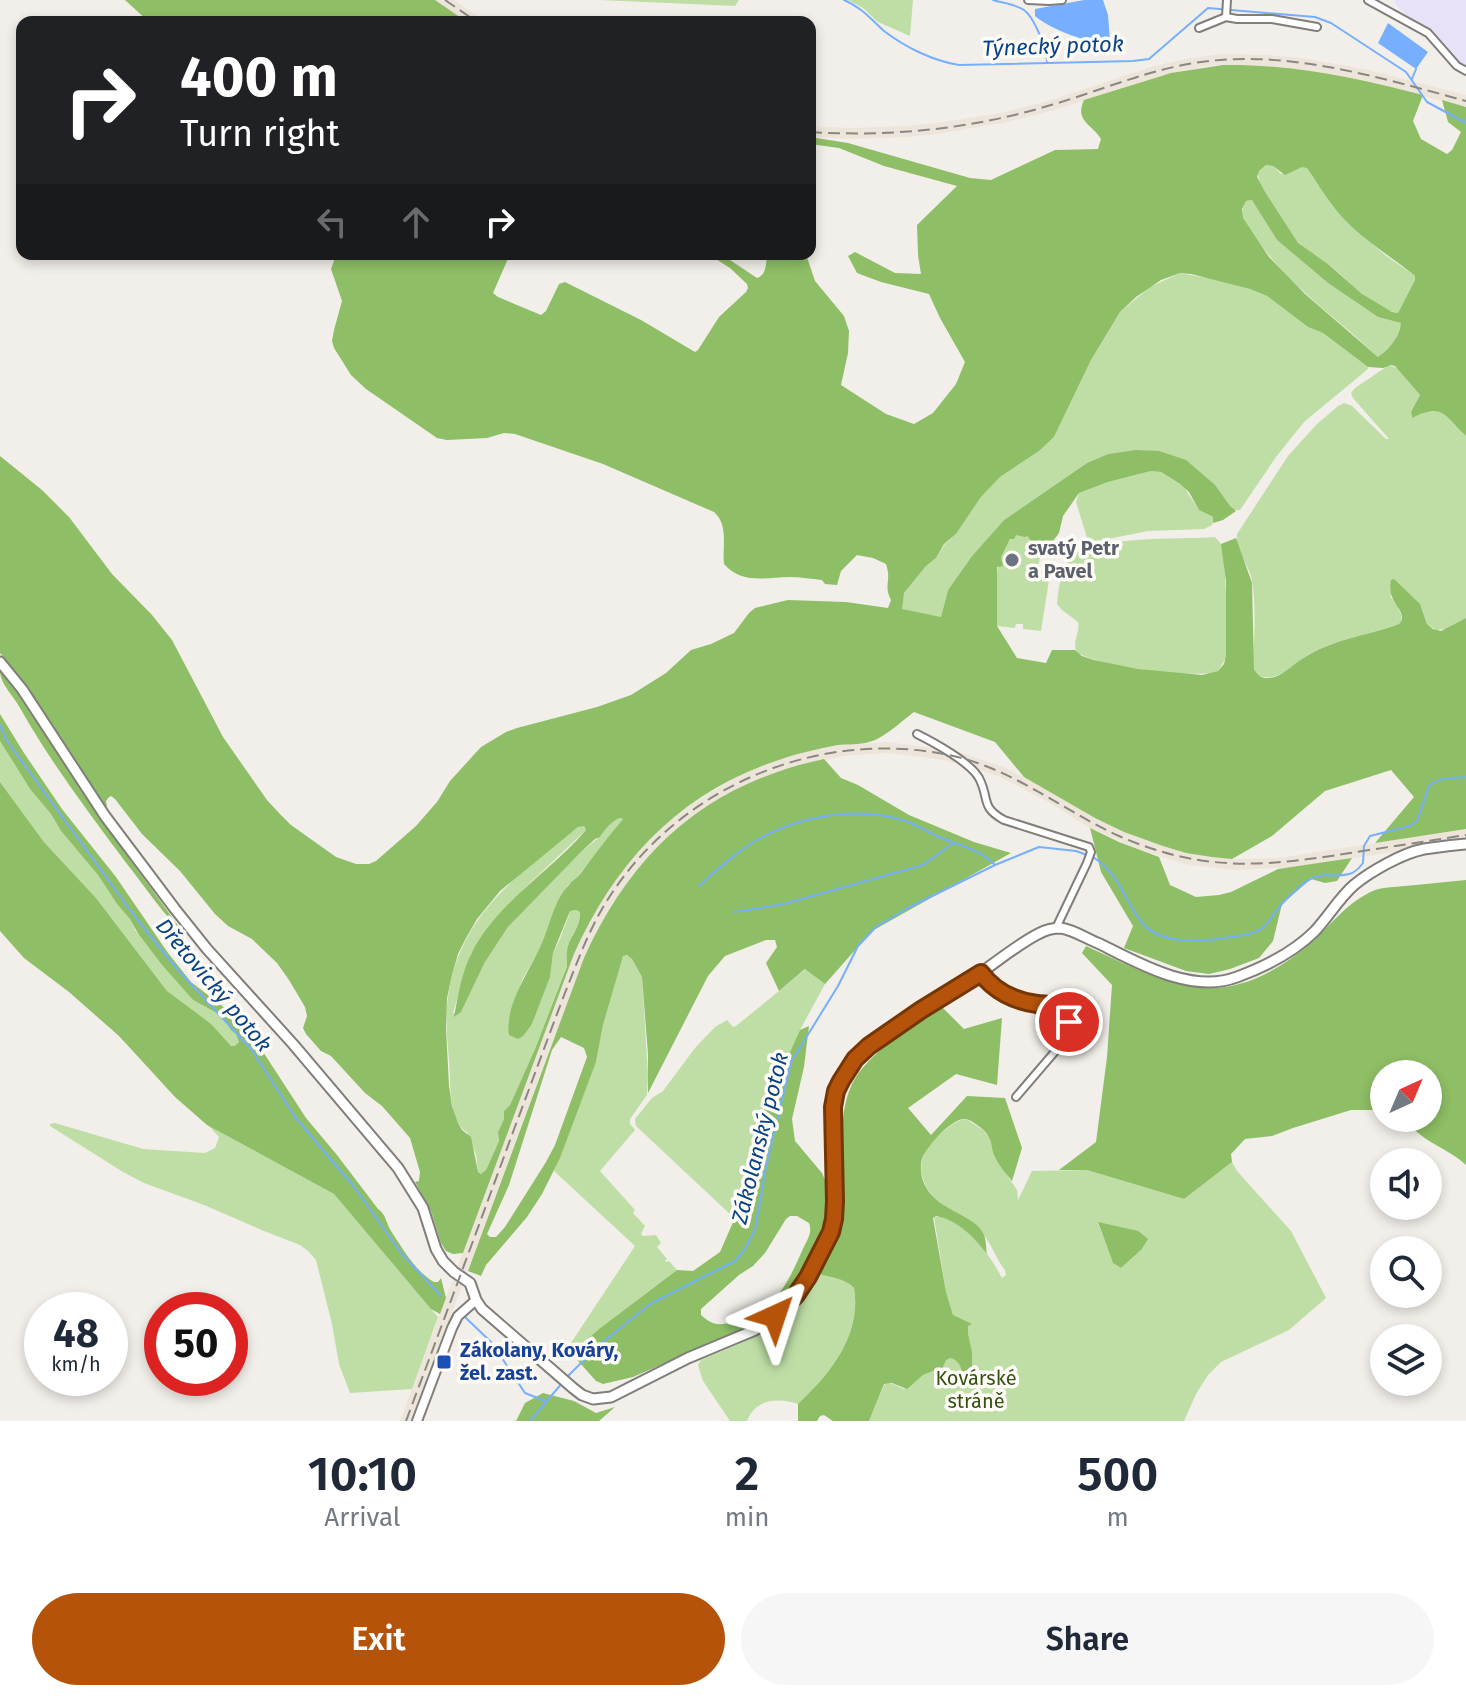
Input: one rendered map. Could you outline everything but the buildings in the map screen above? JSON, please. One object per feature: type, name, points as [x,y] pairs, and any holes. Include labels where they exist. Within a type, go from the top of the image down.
[{"type":"main road","points":[[0,662],[22,689],[105,816],[175,909],[398,1168],[423,1208],[443,1261],[470,1283],[482,1309],[582,1395],[593,1399],[611,1397],[688,1358],[755,1330],[784,1308],[814,1268],[833,1225],[833,1107],[836,1091],[855,1059],[921,1010],[1034,936],[1056,928],[1073,932],[1177,977],[1216,982],[1254,970],[1303,941],[1347,891],[1384,866],[1413,852],[1466,844]]},
{"type":"street","points":[[1028,0],[1062,0]]},
{"type":"street","points":[[1368,0],[1428,33],[1457,66],[1466,71]]},
{"type":"street","points":[[1199,28],[1226,8],[1237,19],[1272,19],[1317,27]]},
{"type":"street","points":[[917,734],[941,745],[975,773],[980,780],[987,808],[993,814],[1089,847],[1091,852],[1087,863],[1056,928]]},
{"type":"street","points":[[981,973],[989,984],[1001,992],[1026,1002],[1056,1007],[1068,1017],[1068,1034],[1064,1041],[1016,1097]]},
{"type":"street","points":[[417,1421],[452,1328],[458,1316],[476,1300]]},
{"type":"shaded area","points":[[435,0],[454,0],[477,16],[458,16]]},
{"type":"shaded area","points":[[1394,0],[1466,0],[1466,68],[1456,65]]},
{"type":"shaded area","points":[[1222,54],[1303,58],[1369,70],[1466,95],[1466,107],[1337,75],[1266,66],[1223,65],[1157,77],[1003,123],[907,137],[816,137],[816,126],[907,126],[1000,113],[1185,59]]},
{"type":"shaded area","points":[[888,742],[955,751],[1004,767],[1124,832],[1186,853],[1232,859],[1278,858],[1466,829],[1466,840],[1300,867],[1232,870],[1184,864],[1141,850],[1090,828],[1000,777],[937,759],[888,753],[843,756],[781,770],[744,785],[696,814],[667,838],[632,875],[607,912],[555,1035],[412,1421],[400,1421],[574,954],[609,888],[659,830],[690,805],[739,775],[800,753],[842,745]]},
{"type":"green space","points":[[125,0],[435,0],[458,16],[142,16]]},
{"type":"green space","points":[[599,0],[739,0],[735,6]]},
{"type":"green space","points":[[848,0],[913,0],[910,36],[878,22],[863,8]]},
{"type":"green space","points":[[1223,65],[1299,70],[1423,95],[1413,121],[1421,139],[1447,154],[1461,132],[1448,122],[1442,100],[1466,107],[1466,436],[1448,417],[1437,411],[1412,418],[1411,412],[1420,395],[1395,366],[1368,367],[1267,296],[1250,289],[1180,273],[1161,280],[1120,312],[1091,360],[1054,437],[1000,477],[981,497],[956,534],[904,593],[902,609],[941,617],[948,590],[972,556],[1004,520],[1087,463],[1108,454],[1135,450],[1159,451],[1186,460],[1215,485],[1236,511],[1213,523],[1213,517],[1199,510],[1189,492],[1180,484],[1161,472],[1151,471],[1079,493],[1063,516],[1059,533],[1040,558],[1041,552],[1027,536],[1016,535],[1010,539],[1001,557],[1003,566],[997,567],[997,626],[1017,658],[1046,663],[1052,650],[1075,650],[1094,660],[1138,669],[1202,675],[1218,671],[1226,656],[1226,581],[1221,544],[1236,538],[1252,583],[1254,669],[1264,678],[1278,675],[1325,647],[1399,624],[1402,614],[1390,588],[1394,579],[1420,604],[1427,624],[1433,629],[1441,631],[1466,618],[1466,829],[1375,843],[1414,797],[1391,770],[1325,791],[1272,836],[1232,859],[1186,853],[1124,832],[1095,818],[1024,777],[995,742],[914,712],[874,740],[801,753],[743,774],[711,791],[655,834],[610,889],[574,954],[463,1253],[446,1251],[431,1211],[415,1182],[419,1181],[420,1172],[410,1138],[382,1106],[306,1034],[303,1028],[307,1016],[305,1007],[277,963],[252,939],[228,926],[215,914],[180,871],[142,834],[115,799],[111,796],[108,798],[107,807],[103,804],[26,686],[0,653],[0,456],[69,517],[112,574],[172,640],[223,737],[267,800],[291,825],[336,857],[356,864],[369,864],[416,826],[481,747],[506,732],[631,695],[666,673],[691,650],[734,633],[755,608],[788,600],[846,602],[888,608],[891,600],[886,564],[873,558],[857,555],[841,571],[837,585],[798,577],[739,575],[724,564],[722,523],[714,512],[603,464],[515,434],[504,433],[487,438],[437,438],[366,389],[351,375],[334,348],[332,341],[342,301],[331,269],[334,260],[507,260],[493,293],[498,297],[541,315],[559,284],[565,282],[641,320],[695,352],[719,317],[748,288],[730,268],[717,260],[730,260],[757,278],[764,271],[766,260],[808,260],[815,281],[844,316],[849,331],[841,385],[886,414],[914,424],[933,413],[956,384],[965,362],[929,294],[857,273],[848,256],[855,252],[895,273],[921,274],[917,225],[957,186],[884,166],[839,148],[816,145],[816,138],[848,143],[970,178],[991,180],[1055,150],[1098,149],[1101,139],[1081,113],[1084,100],[1171,73]],"holes":[[[1266,165],[1285,175],[1302,167],[1307,168],[1345,220],[1415,276],[1398,313],[1362,294],[1298,243],[1257,177]],[[1252,200],[1277,240],[1328,283],[1378,317],[1401,323],[1396,338],[1386,351],[1378,357],[1305,294],[1269,257],[1243,218],[1242,209],[1246,201]],[[620,818],[623,819],[559,899],[514,1000],[509,1035],[518,1039],[532,1024],[550,977],[553,953],[570,911],[580,912],[568,946],[567,966],[535,1049],[510,1105],[504,1111],[498,1132],[499,1141],[486,1170],[481,1174],[471,1137],[458,1123],[449,1086],[447,998],[458,954],[477,919],[500,891],[578,827],[584,826],[586,830],[572,845],[510,902],[483,934],[466,967],[454,1017],[461,1012],[485,962],[508,927],[581,852]]]},
{"type":"green space","points":[[1266,165],[1273,166],[1281,174],[1302,166],[1307,168],[1351,224],[1384,254],[1415,276],[1398,313],[1369,299],[1297,242],[1262,188],[1258,172]]},
{"type":"green space","points":[[1253,200],[1277,240],[1328,283],[1378,317],[1401,323],[1394,342],[1379,358],[1299,287],[1270,256],[1243,219],[1246,201]]},
{"type":"green space","points":[[1180,273],[1217,280],[1267,296],[1308,327],[1323,333],[1368,369],[1304,422],[1240,510],[1233,510],[1135,450],[1108,454],[1087,463],[1004,520],[972,556],[948,590],[941,617],[901,610],[904,593],[956,534],[981,497],[1000,477],[1054,437],[1091,360],[1120,312],[1150,287]]},
{"type":"green space","points":[[1389,365],[1397,368],[1420,395],[1411,417],[1430,411],[1443,413],[1466,436],[1466,618],[1445,629],[1436,630],[1427,624],[1422,609],[1390,595],[1401,613],[1399,624],[1325,647],[1278,675],[1262,677],[1253,665],[1253,587],[1237,534],[1288,456],[1338,406],[1344,403],[1352,406],[1389,439],[1351,393]]},
{"type":"green space","points":[[1151,471],[1161,472],[1184,487],[1199,510],[1214,518],[1212,525],[1204,529],[1148,531],[1088,541],[1076,502],[1079,493]]},
{"type":"green space","points":[[1015,535],[1026,535],[1041,552],[1035,567],[1050,574],[1041,631],[1023,629],[1023,624],[1016,624],[1015,628],[997,626],[998,565],[1007,544]]},
{"type":"green space","points":[[1215,537],[1221,544],[1224,557],[1226,594],[1226,658],[1218,671],[1190,674],[1146,670],[1104,662],[1077,652],[1078,622],[1057,604],[1068,561],[1079,552],[1115,542]]},
{"type":"green space","points":[[0,671],[101,820],[185,935],[155,901],[71,788],[5,685]]},
{"type":"green space","points":[[0,714],[62,809],[116,877],[168,953],[191,982],[230,1012],[256,1041],[306,1118],[383,1213],[391,1231],[415,1266],[434,1282],[441,1278],[446,1298],[440,1314],[431,1309],[334,1194],[207,1125],[175,1097],[119,1036],[24,958],[0,931],[0,782],[44,842],[96,898],[167,991],[211,1024],[231,1046],[239,1042],[227,1023],[193,1000],[162,965],[98,875],[30,789],[0,741]]},
{"type":"green space","points":[[0,741],[30,789],[98,875],[162,965],[193,1000],[227,1023],[238,1037],[236,1046],[231,1046],[167,991],[96,898],[44,842],[0,782]]},
{"type":"green space","points":[[824,759],[841,778],[909,815],[974,842],[1011,853],[872,931],[825,984],[805,969],[779,991],[766,963],[777,947],[775,940],[766,940],[725,956],[708,976],[648,1093],[642,977],[632,959],[623,956],[596,1062],[560,1158],[527,1217],[486,1265],[481,1276],[468,1271],[584,958],[604,919],[626,885],[678,827],[744,785],[782,770]],"holes":[[[561,1037],[584,1048],[587,1057],[555,1145],[505,1227],[496,1237],[490,1237],[487,1234],[509,1185],[552,1050]]]},
{"type":"green space","points":[[623,819],[568,885],[542,945],[522,980],[508,1023],[532,1024],[550,976],[553,953],[570,911],[580,912],[568,946],[567,965],[535,1049],[510,1105],[504,1111],[498,1132],[499,1141],[482,1174],[478,1172],[476,1154],[467,1132],[458,1123],[451,1099],[446,1017],[454,968],[478,920],[495,899],[534,862],[583,825],[586,830],[488,928],[471,953],[453,1013],[461,1012],[485,962],[508,927],[581,852],[602,835],[611,822]]},
{"type":"green space","points":[[1090,828],[1159,857],[1170,885],[1196,897],[1231,892],[1278,869],[1352,858],[1337,881],[1325,883],[1311,879],[1282,904],[1273,941],[1259,958],[1209,974],[1186,971],[1124,948],[1133,926],[1101,872]]},
{"type":"green space","points":[[1466,880],[1466,1165],[1417,1132],[1442,1132],[1442,1060],[1370,1060],[1370,1110],[1351,1110],[1272,1136],[1245,1139],[1231,1154],[1232,1162],[1184,1199],[1087,1170],[1059,1170],[1096,1142],[1107,1057],[1112,985],[1082,953],[1086,946],[1171,982],[1197,987],[1222,987],[1248,982],[1275,969],[1305,948],[1364,895],[1386,888]]},
{"type":"green space","points":[[625,955],[632,959],[642,977],[647,1095],[630,1119],[635,1130],[600,1171],[635,1210],[633,1213],[645,1226],[641,1234],[656,1235],[661,1243],[657,1247],[667,1259],[665,1261],[677,1270],[571,1353],[567,1349],[635,1246],[554,1171],[596,1062],[603,1025]]},
{"type":"green space","points":[[806,969],[825,984],[760,1117],[744,1193],[736,1215],[732,1216],[636,1126],[635,1119],[652,1098],[663,1091],[715,1027],[727,1020],[733,1027],[736,1026]]},
{"type":"green space","points":[[940,1005],[964,1029],[1002,1018],[997,1085],[956,1074],[908,1108],[931,1135],[967,1096],[1005,1098],[1022,1148],[1012,1181],[997,1161],[987,1134],[966,1119],[954,1123],[940,1134],[921,1161],[922,1178],[934,1198],[972,1221],[985,1239],[987,1254],[958,1225],[944,1218],[933,1218],[953,1315],[972,1324],[968,1326],[968,1334],[972,1352],[972,1383],[965,1386],[959,1365],[950,1358],[943,1367],[923,1375],[907,1389],[892,1383],[884,1384],[869,1421],[833,1421],[824,1415],[817,1421],[798,1421],[798,1404],[832,1367],[853,1322],[854,1288],[842,1280],[819,1274],[842,1213],[842,1139],[849,1091],[872,1058]]},
{"type":"green space","points":[[809,1026],[804,1067],[792,1119],[795,1141],[822,1173],[828,1187],[828,1218],[809,1265],[789,1293],[769,1313],[749,1326],[633,1377],[603,1384],[596,1381],[571,1353],[677,1270],[693,1271],[720,1252],[741,1204],[760,1117],[800,1030]],"holes":[[[797,1216],[809,1223],[810,1234],[790,1276],[770,1304],[730,1323],[713,1323],[701,1315],[701,1309],[765,1253],[786,1219]]]},
{"type":"green space","name":"Kovárské stráně","points":[[966,1119],[989,1137],[996,1159],[1017,1190],[1018,1200],[1032,1171],[1087,1170],[1184,1199],[1232,1162],[1291,1231],[1326,1298],[1289,1330],[1221,1362],[1196,1394],[1184,1421],[869,1421],[884,1385],[892,1384],[904,1389],[923,1375],[943,1367],[958,1318],[953,1315],[946,1292],[934,1217],[955,1222],[965,1229],[983,1248],[1002,1278],[1006,1275],[982,1233],[933,1196],[923,1179],[922,1162],[928,1148],[945,1130]],"holes":[[[1098,1223],[1114,1227],[1141,1250],[1121,1268],[1113,1263]]]},
{"type":"green space","points":[[55,1123],[143,1149],[205,1153],[215,1148],[219,1137],[209,1126],[334,1194],[438,1317],[412,1389],[350,1393],[339,1364],[316,1260],[300,1245],[144,1183],[50,1126]]},
{"type":"green space","points":[[1098,1222],[1138,1231],[1148,1239],[1121,1268],[1113,1263]]},
{"type":"green space","points":[[819,1274],[844,1280],[854,1288],[853,1321],[841,1352],[821,1380],[798,1404],[768,1402],[756,1408],[747,1421],[730,1421],[703,1381],[698,1365],[701,1360],[755,1336],[778,1321],[800,1300]]},
{"type":"green space","points":[[543,1393],[574,1401],[596,1413],[615,1407],[599,1421],[516,1421],[525,1403]]},
{"type":"water","points":[[1084,0],[1103,0],[1108,15],[1110,41],[1093,41],[1071,35],[1035,16],[1035,9]]},
{"type":"water","points":[[1388,23],[1428,52],[1416,69],[1378,43]]},
{"type":"waterway","name":"Týnecký potok","points":[[844,0],[910,48],[959,65],[1149,59],[1208,8],[1315,17],[1331,23],[1406,72],[1427,102],[1466,123]]},
{"type":"waterway","points":[[993,0],[1017,6],[1028,14],[1039,34],[1047,61]]},
{"type":"waterway","points":[[1412,79],[1416,69]]},
{"type":"waterway","name":"Dřetovický potok","points":[[0,725],[7,741],[136,918],[178,970],[252,1050],[295,1117],[355,1188],[401,1253],[441,1296]]},
{"type":"waterway","name":"Zákolanský potok","points":[[1093,857],[1110,872],[1137,916],[1152,932],[1186,940],[1247,934],[1264,927],[1286,900],[1310,879],[1355,871],[1363,863],[1364,846],[1370,836],[1410,826],[1417,821],[1429,786],[1433,783],[1446,778],[1466,777]]},
{"type":"waterway","points":[[699,886],[741,850],[773,832],[810,819],[849,814],[887,816],[905,821],[975,851],[994,864]]},
{"type":"waterway","points":[[734,912],[784,904],[923,865],[952,844]]},
{"type":"waterway","name":"Zákolanský potok","points":[[567,1377],[598,1346],[650,1304],[735,1261],[745,1249],[755,1230],[766,1167],[791,1062],[838,986],[858,946],[876,927],[995,865],[1039,847],[1087,855]]},
{"type":"waterway","name":"Dřetovický potok","points":[[465,1317],[492,1343],[525,1393],[545,1401]]},
{"type":"waterway","name":"Zákolanský potok","points":[[530,1421],[563,1382]]},
{"type":"railway","points":[[445,0],[468,16]]},
{"type":"railway","points":[[816,132],[901,132],[992,120],[1168,68],[1241,59],[1306,63],[1339,69],[1466,101]]},
{"type":"railway","points":[[406,1421],[591,930],[633,865],[670,828],[712,797],[759,774],[808,758],[860,749],[913,750],[986,766],[1119,836],[1152,849],[1213,862],[1243,864],[1303,860],[1466,835]]},
{"type":"place","name":"svatý Petr a Pavel","points":[[1012,560]]},
{"type":"place","name":"Zákolany, Kováry, žel. zast.","points":[[444,1362]]},
{"type":"route","points":[[775,1316],[796,1295],[819,1259],[831,1232],[835,1201],[834,1098],[841,1081],[860,1053],[981,973],[989,984],[1001,992],[1026,1002],[1061,1009],[1069,1022]]}]
